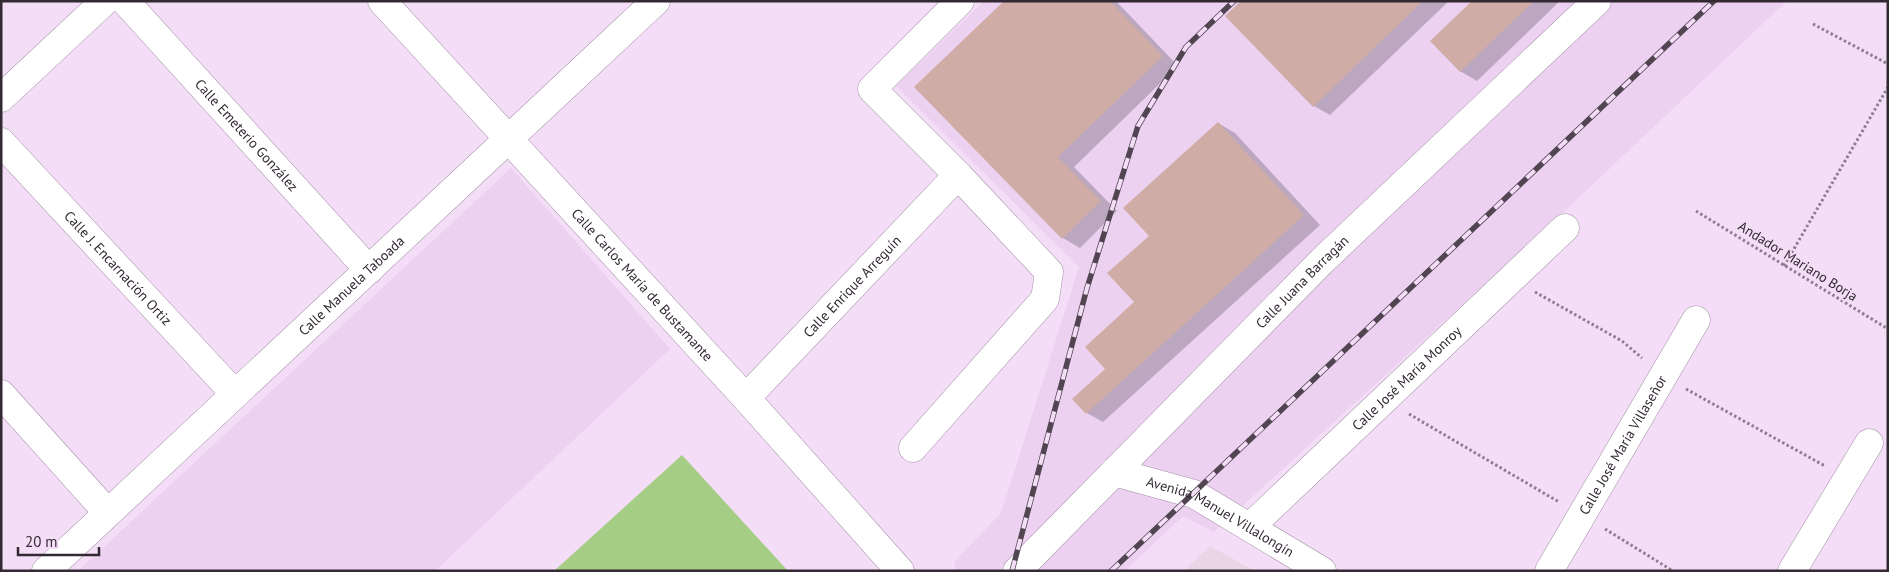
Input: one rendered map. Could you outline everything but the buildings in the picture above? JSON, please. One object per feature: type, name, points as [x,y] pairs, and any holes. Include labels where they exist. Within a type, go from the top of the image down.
[{"type":"street","points":[[1,98],[105,1]]},
{"type":"street","name":"Calle Emeterio González","points":[[125,1],[369,270]]},
{"type":"street","name":"Calle Carlos María de Bustamante","points":[[382,1],[746,398],[900,571]]},
{"type":"street","points":[[914,448],[1045,299],[1049,272],[958,175],[872,89],[960,1]]},
{"type":"street","name":"Calle Juana Barragán","points":[[1017,571],[1322,261],[1597,1]]},
{"type":"street","name":"Calle Manuela Taboada","points":[[46,571],[509,139],[640,7]]},
{"type":"street","name":"Calle J. Encarnación Ortiz","points":[[1,142],[235,394]]},
{"type":"street","name":"Calle Enrique Arreguín","points":[[746,398],[958,175]]},
{"type":"street","name":"Calle José María Monroy","points":[[1250,527],[1565,228]]},
{"type":"street","name":"Calle José María Villaseñor","points":[[1549,571],[1696,320]]},
{"type":"street","points":[[1,394],[108,512]]},
{"type":"street","points":[[1792,571],[1870,442]]},
{"type":"street","name":"Avenida Manuel Villalongín","points":[[1114,472],[1194,494],[1322,571]]},
{"type":"path","points":[[1813,24],[1888,64]]},
{"type":"path","points":[[1784,266],[1888,87]]},
{"type":"path","name":"Andador Mariano Borja","points":[[1696,211],[1888,329]]},
{"type":"path","points":[[1384,399],[1582,515],[1673,571]]},
{"type":"shaded area","points":[[984,1],[1787,1],[1571,205],[1214,532],[1183,516],[1125,571],[955,571],[955,561],[1001,513],[1079,267],[896,86]]},
{"type":"shaded area","points":[[511,168],[670,349],[435,571],[78,571]]},
{"type":"shaded area","points":[[1210,546],[1255,571],[1184,571]]},
{"type":"green space","points":[[682,455],[788,571],[554,571]]},
{"type":"railway","points":[[1012,571],[1087,288],[1138,126],[1186,47],[1234,1]]},
{"type":"railway","points":[[1111,571],[1714,1]]}]
